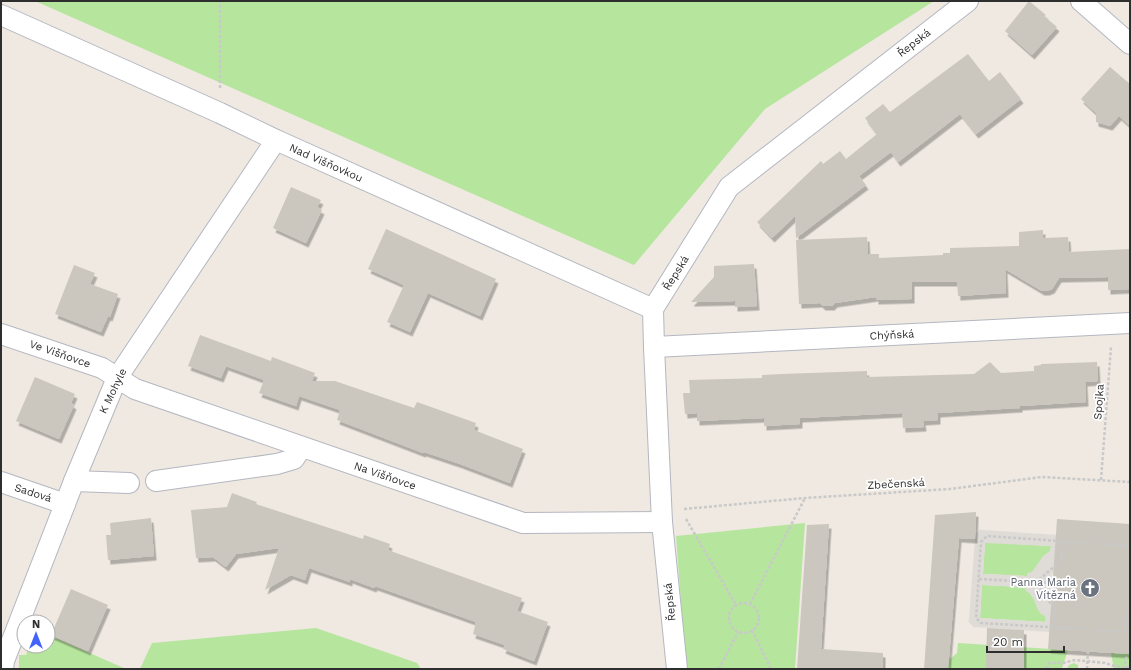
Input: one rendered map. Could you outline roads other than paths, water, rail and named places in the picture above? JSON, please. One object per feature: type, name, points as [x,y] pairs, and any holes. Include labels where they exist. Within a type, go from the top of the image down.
[{"type":"street","name":"Řepská","points":[[677,669],[668,513],[654,347],[653,309],[729,187],[968,1]]},
{"type":"street","points":[[1081,1],[1130,44]]},
{"type":"street","name":"Nad Višňovkou","points":[[1,15],[653,309]]},
{"type":"street","name":"K Mohyle","points":[[3,663],[74,481],[117,378],[276,140]]},
{"type":"street","name":"Chýňská","points":[[654,347],[1121,324]]},
{"type":"street","name":"Ve Višňovce","points":[[1,334],[102,368],[117,378]]},
{"type":"street","name":"Na Višňovce","points":[[117,378],[135,389],[523,523],[668,513]]},
{"type":"street","points":[[156,481],[277,464],[294,459],[302,447]]},
{"type":"street","points":[[74,481],[129,483]]},
{"type":"street","name":"Sadová","points":[[1,482],[65,504]]},
{"type":"place","name":"Panna Maria Vítězná","points":[[1090,588]]}]
